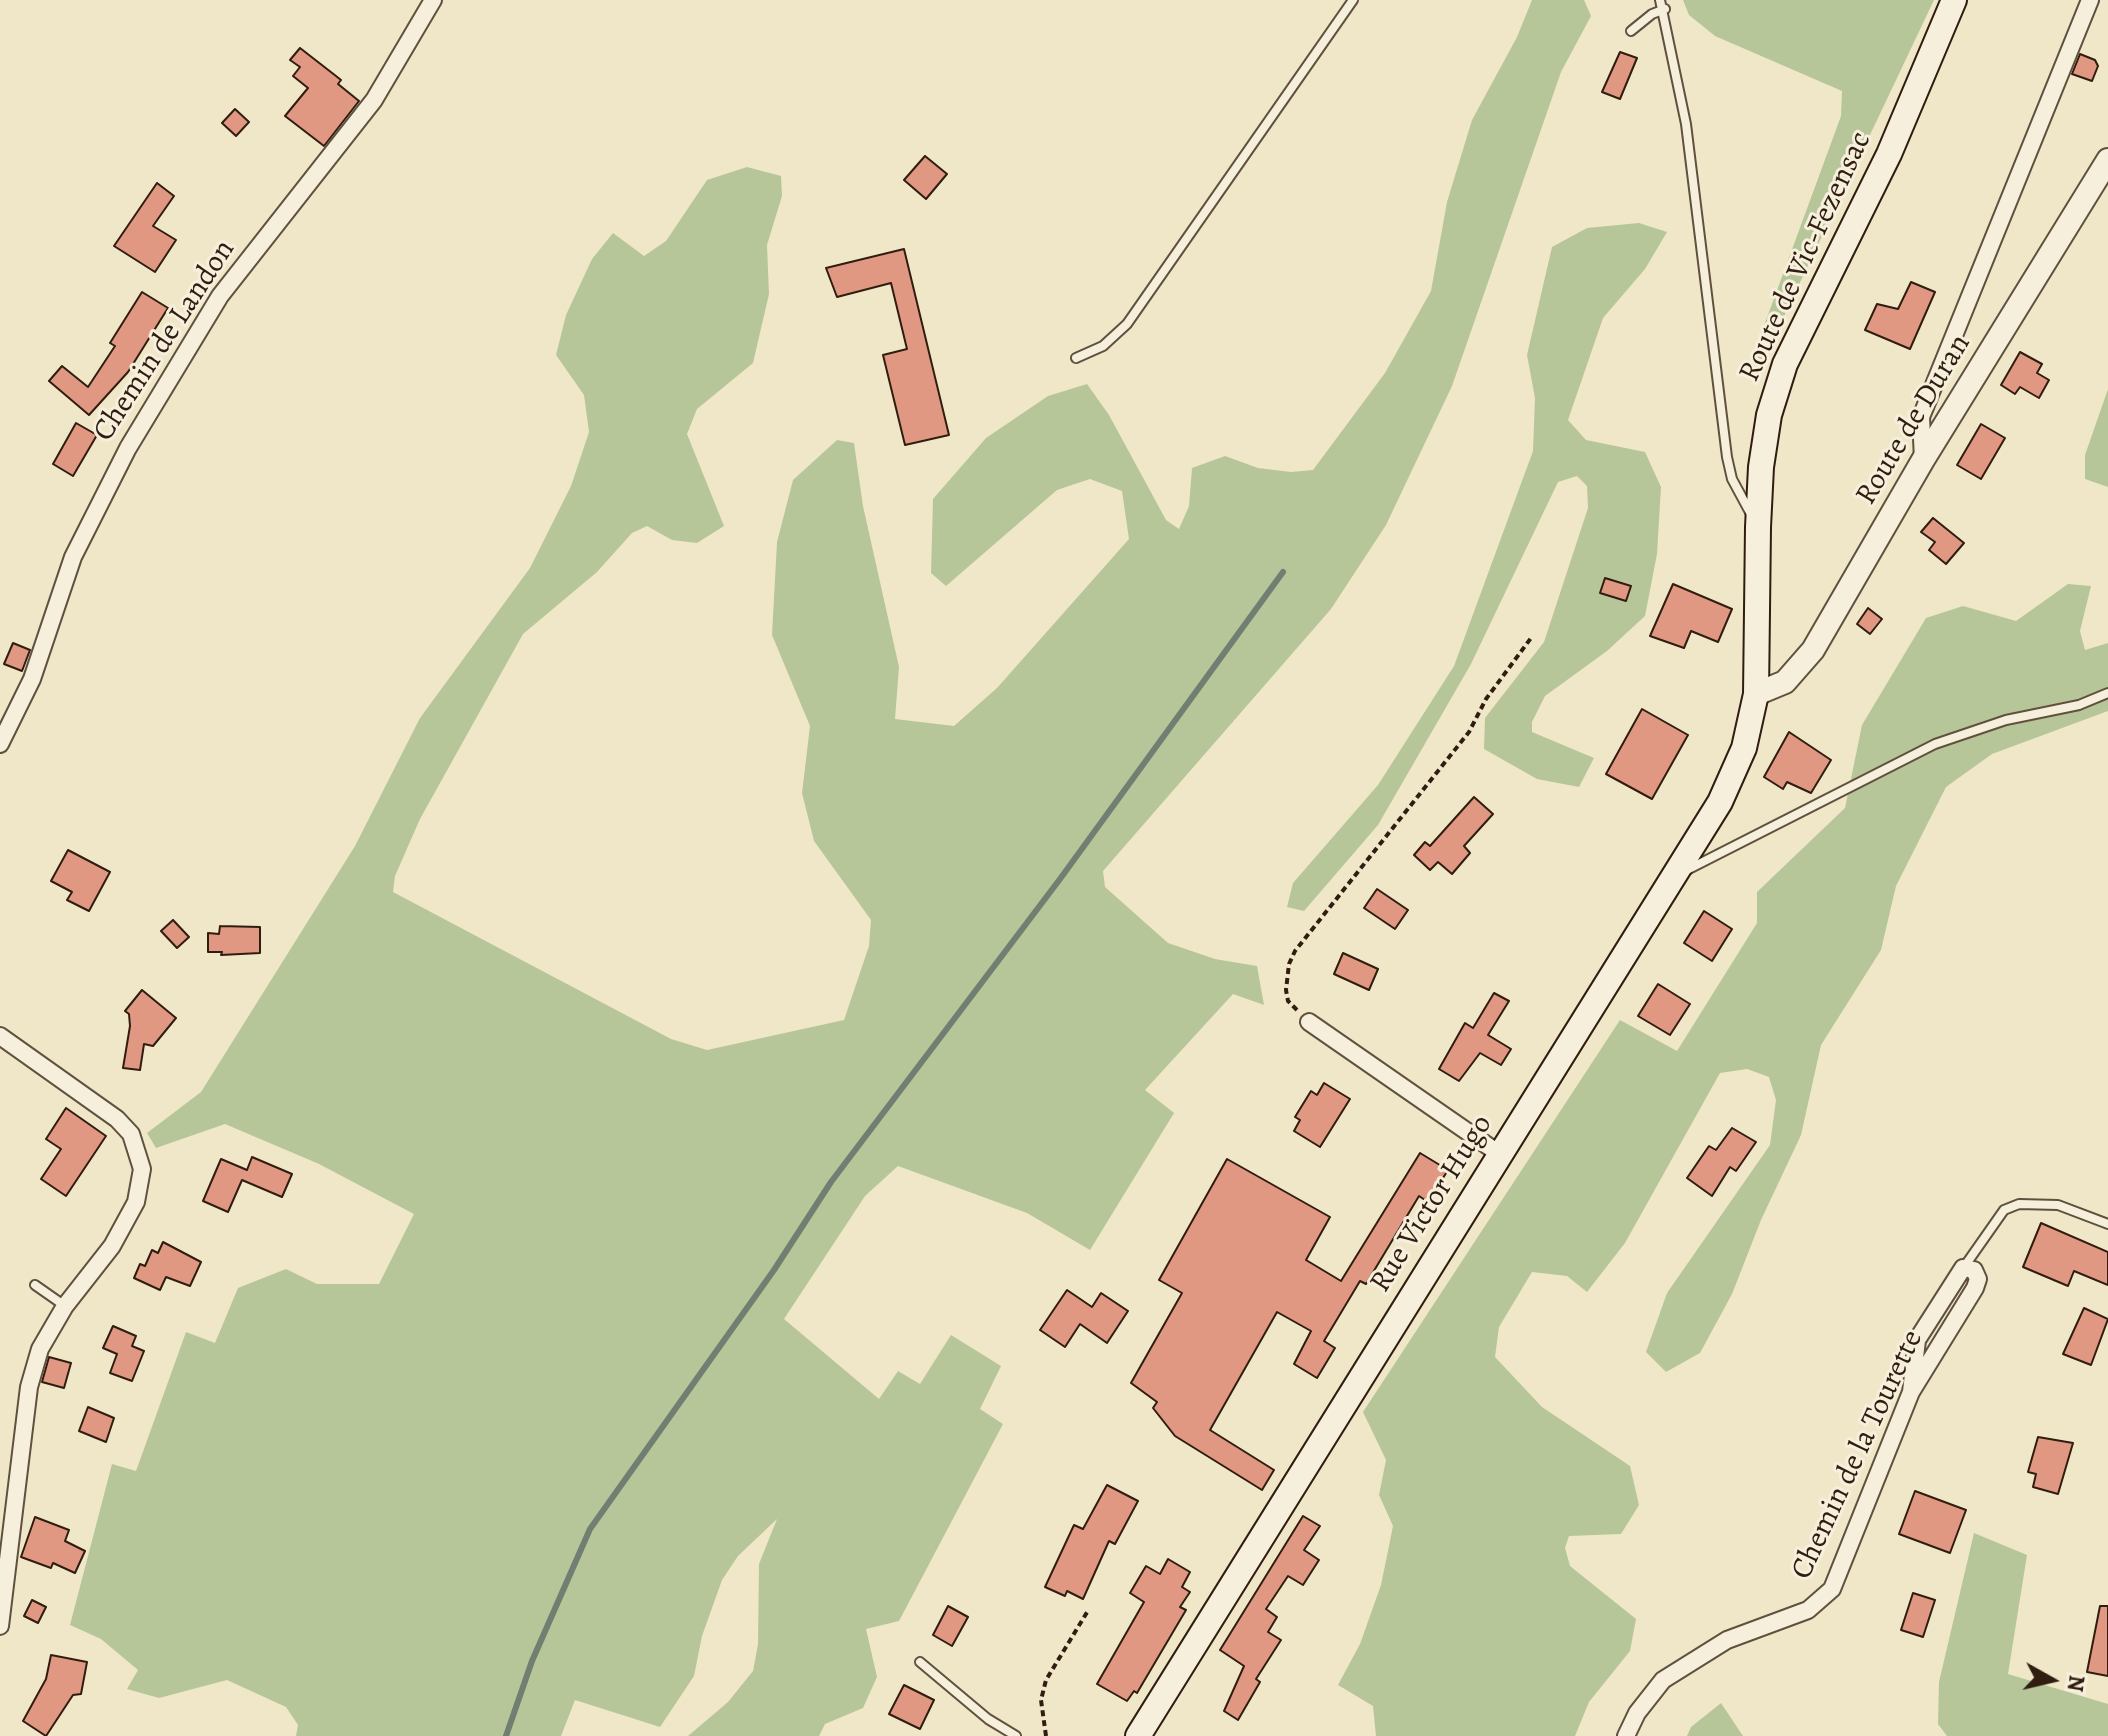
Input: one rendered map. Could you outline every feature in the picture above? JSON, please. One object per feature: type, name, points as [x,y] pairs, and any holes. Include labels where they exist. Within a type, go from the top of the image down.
[{"type":"main road","name":"Route de Vic-Fezensac","points":[[1756,694],[1758,527],[1761,467],[1769,415],[1785,364],[1889,154],[1954,0]]},
{"type":"main road","name":"Rue Victor Hugo","points":[[1138,1736],[1720,802],[1744,748],[1756,694]]},
{"type":"street","name":"Chemin de Landon","points":[[0,744],[32,679],[73,557],[128,448],[220,296],[374,100],[433,0]]},
{"type":"street","points":[[1923,460],[1921,417],[2090,0]]},
{"type":"street","name":"Route de Duran","points":[[1756,694],[1785,682],[1813,650],[1923,460],[2108,160]]},
{"type":"street","points":[[1309,1022],[1501,1155]]},
{"type":"street","points":[[0,1036],[117,1119],[139,1151],[141,1185],[136,1202],[112,1246],[65,1306],[40,1349],[29,1387],[0,1626]]},
{"type":"street","points":[[1911,1392],[1917,1340],[1963,1268]]},
{"type":"street","name":"Chemin de la Tourette","points":[[1626,1736],[1642,1705],[1663,1680],[1727,1640],[1808,1610],[1832,1589],[1911,1392],[1975,1288],[1978,1275],[1963,1268]]},
{"type":"lane","points":[[1076,358],[1103,346],[1127,324],[1353,0]]},
{"type":"lane","points":[[1660,0],[1665,9],[1686,124],[1727,457],[1732,479],[1758,527]]},
{"type":"lane","points":[[1631,31],[1652,14],[1665,9]]},
{"type":"lane","points":[[1673,877],[1935,744],[2006,720],[2079,705],[2108,693]]},
{"type":"lane","points":[[1963,1268],[2004,1210],[2019,1204],[2058,1205],[2108,1224]]},
{"type":"lane","points":[[35,1285],[65,1306]]},
{"type":"lane","points":[[920,1662],[988,1719],[1016,1736]]},
{"type":"path","points":[[1309,1022],[1288,1001],[1289,964],[1295,951],[1469,732],[1486,699],[1531,638]]},
{"type":"path","points":[[1046,1736],[1041,1700],[1046,1680],[1089,1609]]},
{"type":"green space","points":[[1532,0],[1584,0],[1591,16],[1561,72],[1452,386],[1386,525],[1331,609],[1103,871],[1105,887],[1168,943],[1215,959],[1257,966],[1264,1005],[1233,994],[1145,1090],[1174,1113],[1090,1250],[1027,1213],[898,1166],[865,1196],[784,1319],[879,1399],[898,1371],[920,1384],[951,1335],[1001,1366],[980,1409],[1003,1424],[899,1621],[866,1629],[877,1677],[863,1708],[825,1724],[819,1736],[688,1736],[728,1702],[753,1671],[758,1644],[759,1564],[777,1519],[738,1556],[722,1580],[702,1636],[694,1676],[660,1727],[575,1700],[561,1736],[296,1736],[298,1725],[286,1707],[227,1680],[159,1698],[127,1689],[138,1670],[101,1639],[70,1625],[112,1464],[136,1471],[186,1332],[215,1343],[238,1288],[286,1269],[317,1284],[379,1284],[414,1214],[319,1164],[225,1124],[156,1148],[147,1133],[201,1092],[355,846],[420,718],[530,568],[571,486],[589,432],[584,395],[556,355],[566,315],[592,259],[613,233],[644,256],[666,241],[707,180],[747,167],[781,176],[782,196],[767,245],[769,294],[753,363],[697,409],[687,434],[724,526],[697,543],[672,540],[647,526],[632,533],[597,572],[523,634],[420,819],[395,876],[393,892],[671,1039],[707,1050],[844,1020],[869,946],[871,920],[814,841],[802,793],[810,726],[772,635],[777,542],[793,480],[837,440],[854,443],[863,506],[899,667],[895,719],[954,726],[997,688],[1129,539],[1122,491],[1090,479],[1057,490],[946,586],[931,573],[933,499],[986,438],[1048,396],[1087,384],[1109,415],[1166,520],[1179,529],[1189,506],[1192,468],[1225,456],[1258,468],[1291,472],[1313,470],[1385,373],[1431,291],[1447,202],[1472,120],[1517,37]]},
{"type":"green space","points":[[1683,0],[1934,0],[1757,373],[1747,372],[1841,116],[1842,91],[1715,36],[1689,15]]},
{"type":"green space","points":[[1639,223],[1667,232],[1645,269],[1603,318],[1568,420],[1586,440],[1645,452],[1661,487],[1657,554],[1645,616],[1607,651],[1545,696],[1532,722],[1532,732],[1594,758],[1579,787],[1537,779],[1484,749],[1485,718],[1544,642],[1588,508],[1587,486],[1577,476],[1558,482],[1471,664],[1378,825],[1304,911],[1287,907],[1293,883],[1378,785],[1454,666],[1533,451],[1535,398],[1527,355],[1552,247],[1587,228]]},
{"type":"green space","points":[[2108,389],[2108,487],[2085,479],[2085,455]]},
{"type":"green space","points":[[2068,584],[2091,586],[2080,631],[2085,650],[2108,643],[2108,711],[1992,754],[1946,787],[1896,886],[1881,950],[1821,1045],[1801,1135],[1761,1220],[1732,1294],[1700,1353],[1666,1372],[1646,1352],[1667,1293],[1770,1145],[1776,1100],[1769,1077],[1747,1069],[1720,1073],[1625,1243],[1587,1292],[1567,1276],[1532,1272],[1499,1327],[1495,1357],[1542,1407],[1630,1466],[1639,1505],[1621,1534],[1569,1536],[1565,1548],[1570,1566],[1636,1619],[1630,1651],[1589,1702],[1575,1736],[1376,1736],[1373,1706],[1338,1685],[1360,1644],[1381,1585],[1393,1526],[1379,1495],[1386,1460],[1363,1412],[1620,1020],[1677,1051],[1757,923],[1757,892],[1845,808],[1862,725],[1926,618],[1963,606],[2016,621]]},
{"type":"green space","points":[[1974,1533],[2027,1555],[2008,1674],[2108,1704],[2108,1736],[1947,1736],[1938,1724],[1939,1682]]},
{"type":"green space","points":[[1721,1703],[1743,1736],[1687,1736],[1691,1727]]},
{"type":"building","points":[[300,48],[341,80],[338,84],[359,101],[324,146],[285,116],[308,88],[293,76],[300,67],[290,60]]},
{"type":"building","points":[[1620,52],[1637,58],[1620,99],[1602,92]]},
{"type":"building","points":[[2080,54],[2095,60],[2098,66],[2092,81],[2072,74]]},
{"type":"building","points":[[235,109],[249,122],[236,136],[222,123]]},
{"type":"building","points":[[925,156],[947,174],[926,199],[904,180]]},
{"type":"building","points":[[157,183],[174,196],[153,226],[176,240],[155,272],[114,246]]},
{"type":"building","points":[[904,249],[949,435],[905,445],[883,355],[907,349],[891,283],[837,297],[826,268]]},
{"type":"building","points":[[1911,282],[1935,292],[1910,349],[1865,330],[1877,304],[1898,309]]},
{"type":"building","points":[[142,292],[168,308],[128,372],[89,415],[49,381],[62,366],[88,387],[115,346],[110,343]]},
{"type":"building","points":[[2020,352],[2042,364],[2037,373],[2049,380],[2039,398],[2020,387],[2015,394],[2001,385]]},
{"type":"building","points":[[76,423],[97,435],[73,476],[53,464]]},
{"type":"building","points":[[1981,424],[2005,438],[1981,479],[1957,465]]},
{"type":"building","points":[[1933,518],[1964,543],[1946,564],[1929,550],[1935,542],[1921,532]]},
{"type":"building","points":[[1605,578],[1631,586],[1626,601],[1600,593]]},
{"type":"building","points":[[1673,584],[1732,609],[1718,642],[1691,631],[1684,648],[1650,636]]},
{"type":"building","points":[[1868,608],[1882,619],[1870,634],[1857,624]]},
{"type":"building","points":[[13,643],[30,650],[22,671],[4,664]]},
{"type":"building","points":[[1642,709],[1688,735],[1652,799],[1606,774]]},
{"type":"building","points":[[1789,732],[1831,760],[1811,793],[1787,782],[1783,789],[1764,777]]},
{"type":"building","points":[[1474,797],[1493,814],[1464,846],[1470,853],[1452,874],[1438,862],[1430,870],[1414,855],[1425,842],[1430,846]]},
{"type":"building","points":[[68,850],[110,872],[89,911],[67,900],[72,892],[51,881]]},
{"type":"building","points":[[1377,889],[1408,910],[1395,929],[1364,908]]},
{"type":"building","points":[[1704,911],[1732,929],[1712,961],[1684,943]]},
{"type":"building","points":[[173,920],[189,937],[177,948],[161,931]]},
{"type":"building","points":[[220,926],[260,927],[260,953],[221,955],[222,952],[208,952],[208,933],[219,934]]},
{"type":"building","points":[[1343,953],[1378,969],[1369,990],[1334,974]]},
{"type":"building","points":[[1658,984],[1690,1004],[1670,1035],[1638,1016]]},
{"type":"building","points":[[142,990],[176,1018],[153,1046],[144,1044],[140,1070],[123,1068],[130,1026],[129,1014],[125,1011]]},
{"type":"building","points":[[1494,993],[1509,1001],[1488,1035],[1511,1049],[1501,1065],[1480,1053],[1459,1081],[1439,1069],[1465,1023],[1473,1028]]},
{"type":"building","points":[[1324,1083],[1350,1099],[1320,1147],[1294,1131],[1300,1120],[1295,1117],[1311,1091],[1317,1095]]},
{"type":"building","points":[[66,1108],[106,1136],[66,1196],[41,1179],[61,1149],[46,1139]]},
{"type":"building","points":[[1732,1128],[1756,1142],[1736,1171],[1730,1167],[1712,1196],[1687,1178],[1709,1146],[1716,1150]]},
{"type":"building","points":[[1420,1153],[1448,1170],[1428,1202],[1419,1196],[1366,1284],[1360,1281],[1324,1341],[1335,1348],[1317,1378],[1294,1364],[1311,1331],[1277,1312],[1210,1430],[1274,1470],[1262,1490],[1175,1436],[1153,1408],[1157,1402],[1131,1383],[1182,1293],[1159,1280],[1227,1159],[1330,1217],[1306,1260],[1341,1281]]},
{"type":"building","points":[[252,1157],[292,1174],[282,1197],[242,1180],[228,1212],[203,1201],[221,1159],[247,1170]]},
{"type":"building","points":[[2041,1223],[2108,1252],[2108,1285],[2074,1271],[2068,1286],[2023,1267]]},
{"type":"building","points":[[163,1242],[201,1262],[190,1286],[166,1277],[160,1290],[134,1278],[140,1264],[145,1266],[152,1250],[158,1253]]},
{"type":"building","points":[[1067,1290],[1092,1307],[1101,1293],[1128,1311],[1107,1343],[1080,1324],[1065,1347],[1040,1330]]},
{"type":"building","points":[[2084,1308],[2108,1319],[2091,1365],[2063,1354]]},
{"type":"building","points":[[113,1326],[136,1336],[132,1346],[144,1351],[132,1381],[110,1373],[117,1354],[103,1348]]},
{"type":"building","points":[[49,1357],[71,1363],[64,1388],[42,1382]]},
{"type":"building","points":[[88,1407],[114,1418],[106,1442],[79,1431]]},
{"type":"building","points":[[2038,1437],[2073,1443],[2058,1494],[2033,1487],[2036,1474],[2028,1472]]},
{"type":"building","points":[[1107,1485],[1138,1501],[1115,1544],[1109,1541],[1083,1599],[1067,1591],[1065,1596],[1045,1587],[1074,1525],[1083,1529]]},
{"type":"building","points":[[1915,1491],[1966,1510],[1950,1553],[1899,1534]]},
{"type":"building","points":[[1303,1516],[1320,1526],[1304,1550],[1319,1560],[1303,1585],[1288,1576],[1266,1609],[1277,1617],[1268,1632],[1281,1640],[1256,1679],[1260,1682],[1238,1720],[1224,1711],[1244,1666],[1220,1650]]},
{"type":"building","points":[[35,1517],[69,1530],[65,1541],[85,1551],[75,1573],[53,1563],[51,1568],[21,1557]]},
{"type":"building","points":[[1168,1559],[1190,1572],[1182,1587],[1190,1592],[1180,1607],[1186,1610],[1137,1693],[1134,1691],[1127,1701],[1097,1684],[1144,1602],[1130,1593],[1146,1566],[1160,1574]]},
{"type":"building","points":[[1913,1593],[1935,1600],[1923,1637],[1901,1630]]},
{"type":"building","points":[[32,1600],[46,1607],[38,1623],[24,1616]]},
{"type":"building","points":[[948,1606],[968,1617],[952,1646],[933,1635]]},
{"type":"building","points":[[2100,1606],[2108,1606],[2108,1676],[2087,1672]]},
{"type":"building","points":[[51,1655],[87,1662],[81,1694],[73,1695],[46,1736],[23,1721],[46,1679]]},
{"type":"building","points":[[904,1685],[934,1700],[920,1729],[889,1714]]},
{"type":"waterway","points":[[506,1736],[532,1661],[590,1529],[774,1270],[831,1182],[1060,879],[1283,572]]}]
